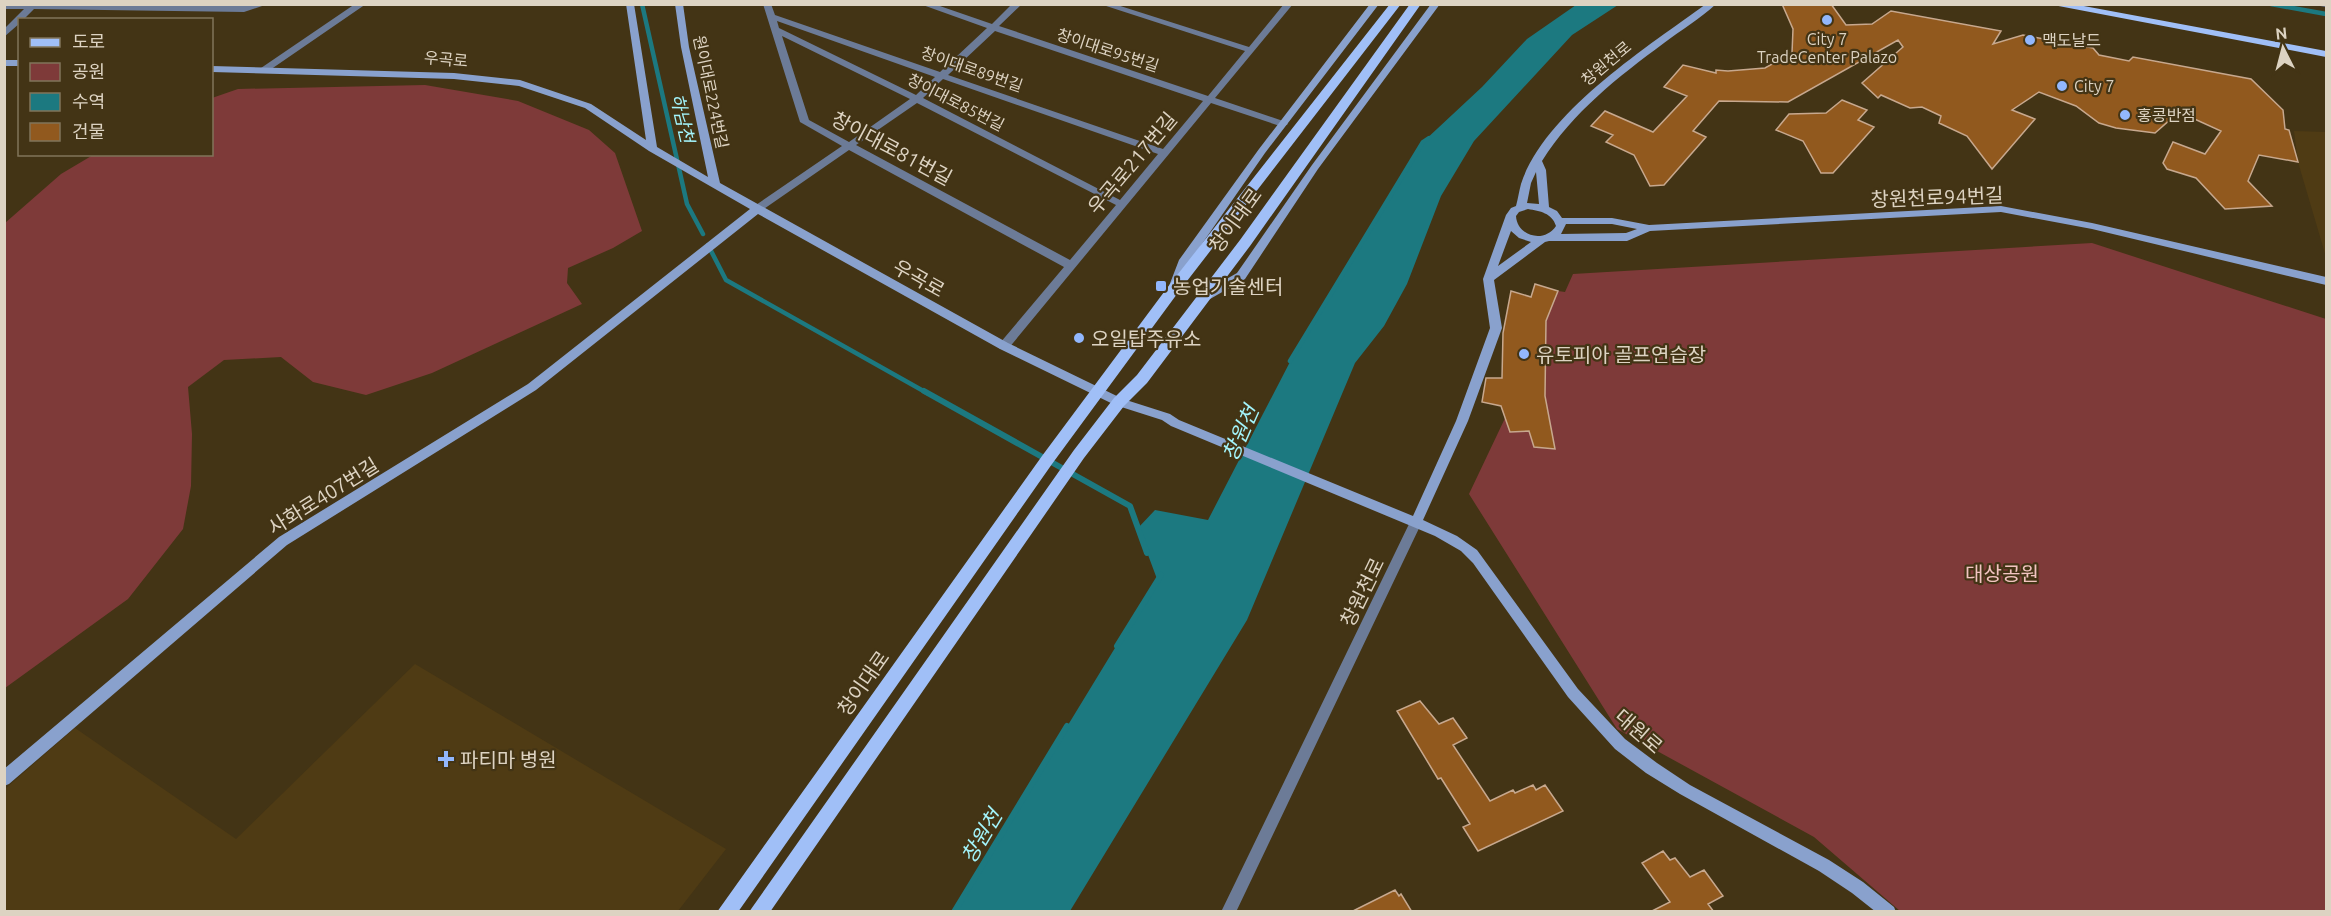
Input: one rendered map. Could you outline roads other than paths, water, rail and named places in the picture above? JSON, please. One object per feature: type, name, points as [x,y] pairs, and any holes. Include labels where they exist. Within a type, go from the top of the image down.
[{"type":"main road","name":"창이대로","points":[[726,912],[1034,478],[1172,291],[1396,4]]},
{"type":"main road","name":"창이대로","points":[[758,912],[1079,454],[1119,402],[1143,379],[1416,4]]},
{"type":"main road","points":[[2053,4],[2326,54]]},
{"type":"street","points":[[4,6],[244,9],[264,4]]},
{"type":"street","points":[[264,70],[362,4]]},
{"type":"street","points":[[630,4],[656,151]]},
{"type":"street","name":"원이대로224번길","points":[[679,4],[710,182]]},
{"type":"street","name":"창이대로81번길","points":[[767,4],[805,122],[1070,265]]},
{"type":"street","name":"창이대로95번길","points":[[924,4],[1282,124]]},
{"type":"street","points":[[757,209],[917,99],[1018,4]]},
{"type":"street","points":[[1104,4],[1250,51]]},
{"type":"street","points":[[1172,291],[1183,263],[1282,124],[1375,4]]},
{"type":"street","points":[[1204,296],[1241,276],[1315,167],[1436,4]]},
{"type":"street","name":"창원천로","points":[[1521,207],[1526,183],[1548,141],[1629,65],[1712,4]]},
{"type":"street","name":"우곡로217번길","points":[[1004,346],[1288,5]]},
{"type":"street","points":[[21,18],[33,6]]},
{"type":"street","name":"창이대로89번길","points":[[770,16],[1164,153]]},
{"type":"street","points":[[4,34],[18,20]]},
{"type":"street","name":"창이대로85번길","points":[[776,30],[917,99],[1121,204]]},
{"type":"street","name":"우곡로","points":[[213,69],[414,73],[520,83],[588,106],[656,151],[757,209],[1004,346],[1119,402]]},
{"type":"street","points":[[1537,161],[1541,170],[1544,208]]},
{"type":"street","points":[[1521,207],[1544,208],[1557,216],[1560,221],[1559,231],[1488,279],[1511,215],[1521,207]]},
{"type":"street","name":"사화로407번길","points":[[4,780],[283,541],[532,387],[757,209]]},
{"type":"street","name":"창원천로94번길","points":[[1649,228],[2001,209],[2092,226],[2326,281]]},
{"type":"street","points":[[1510,220],[1517,232],[1532,239],[1627,237],[1649,228]]},
{"type":"street","points":[[1560,221],[1612,221],[1649,228]]},
{"type":"street","name":"창원천로","points":[[1228,912],[1416,522],[1462,421],[1496,328],[1488,279]]},
{"type":"street","name":"대원로","points":[[1119,402],[1166,417],[1175,423],[1416,522],[1439,532],[1474,555],[1578,700],[1642,762],[1692,795],[1778,838],[1826,866],[1850,881],[1888,912]]},
{"type":"water","points":[[1576,5],[1618,5],[1572,35],[1474,141],[1441,196],[1407,284],[1384,326],[1355,363],[1247,620],[1070,911],[954,912],[1157,579],[1138,528],[1155,510],[1208,520],[1292,358],[1423,142],[1482,87],[1527,39]]},
{"type":"waterway","name":"하남천","points":[[642,4],[687,204],[703,234]]},
{"type":"waterway","points":[[2271,4],[2326,14]]},
{"type":"waterway","name":"창원천","points":[[1290,361],[1423,142],[1429,138]]},
{"type":"waterway","points":[[708,245],[726,280],[927,393]]},
{"type":"waterway","points":[[924,391],[1130,506],[1147,553]]},
{"type":"waterway","name":"창원천","points":[[1117,646],[1161,575]]},
{"type":"waterway","name":"창원천","points":[[954,912],[1067,726]]},
{"type":"place","name":"City 7 TradeCenter Palazo","points":[[1827,20]]},
{"type":"place","name":"맥도날드","points":[[2030,40]]},
{"type":"place","name":"City 7","points":[[2062,86]]},
{"type":"place","name":"홍콩반점","points":[[2125,115]]},
{"type":"place","name":"농업기술센터","points":[[1161,286]]},
{"type":"place","name":"오일탑주유소","points":[[1079,338]]},
{"type":"place","name":"유토피아 골프연습장","points":[[1524,354]]},
{"type":"place","name":"파티마 병원","points":[[446,759]]},
{"type":"park label","name":"대상공원","points":[[2002,573]]}]
